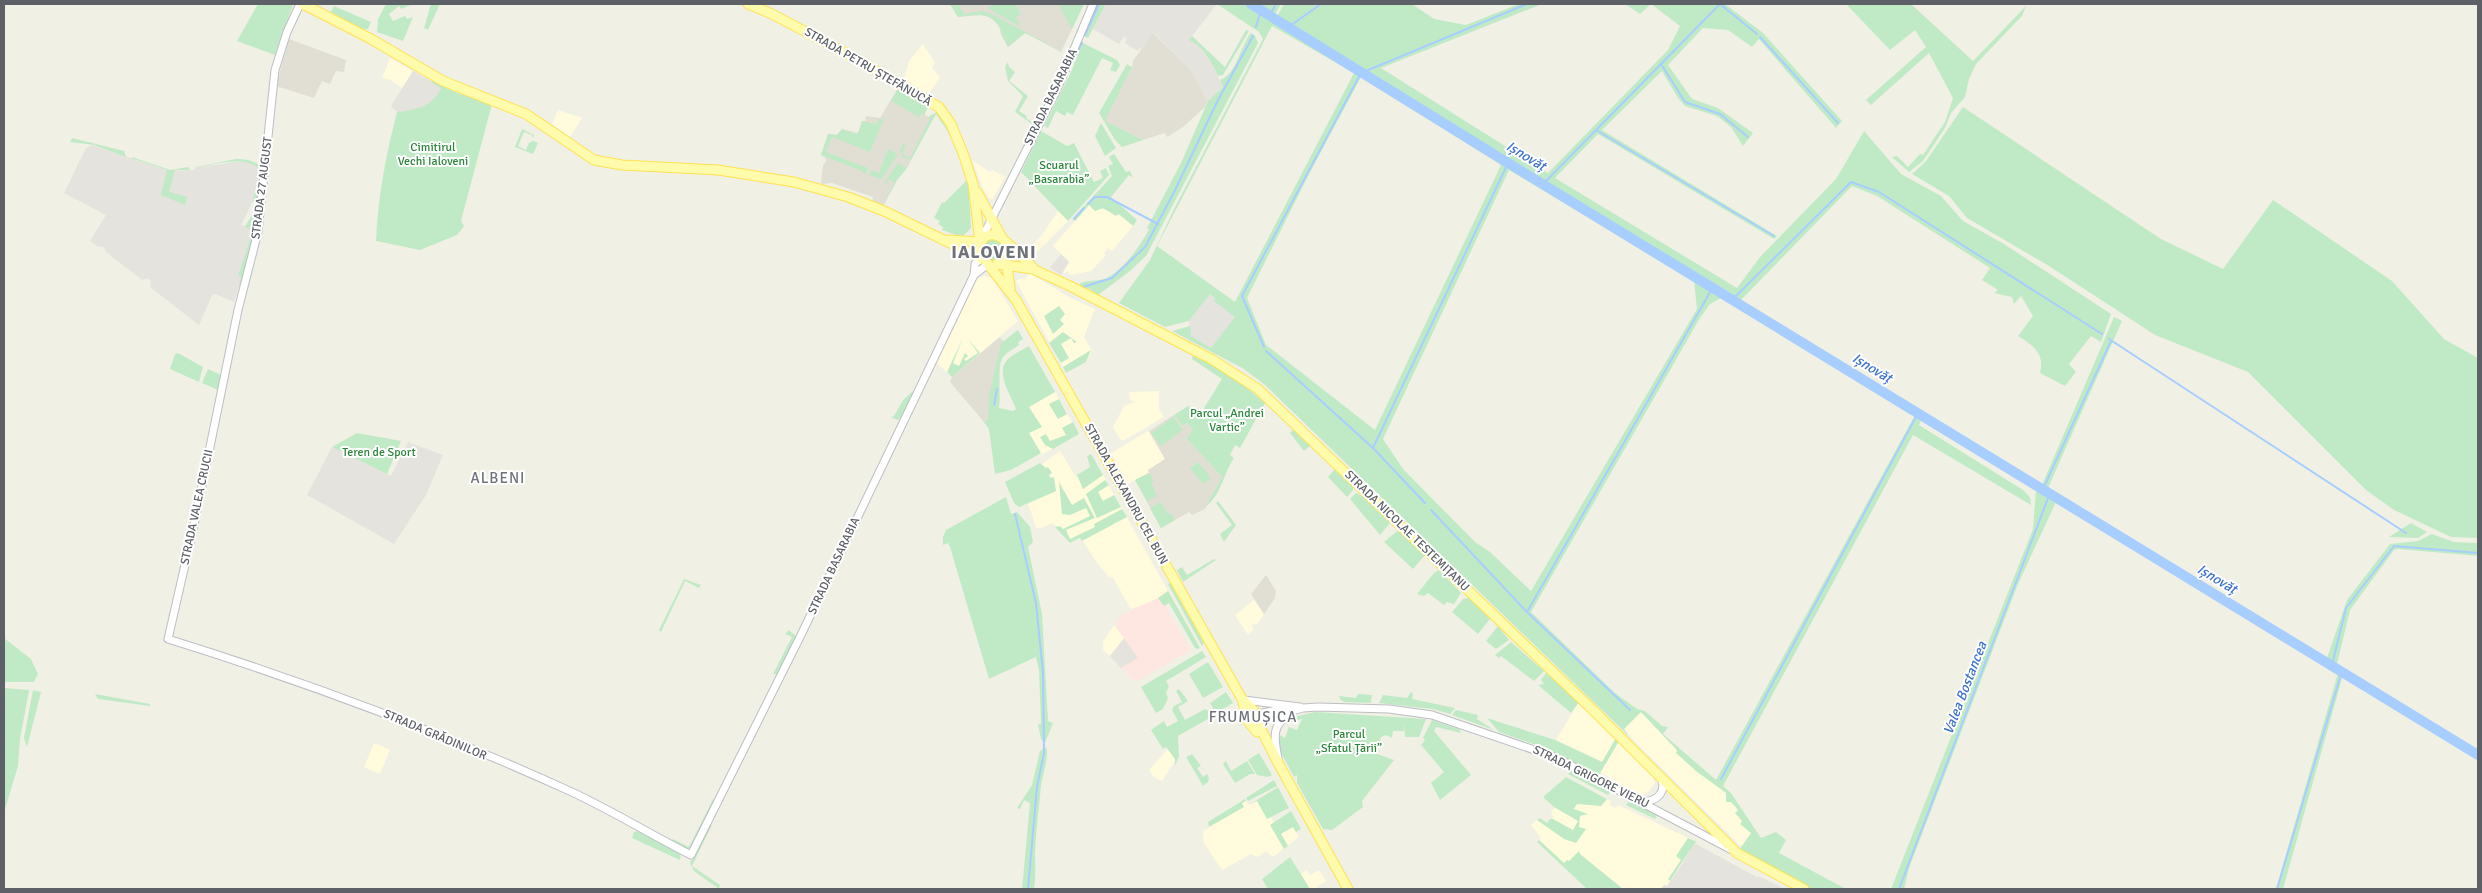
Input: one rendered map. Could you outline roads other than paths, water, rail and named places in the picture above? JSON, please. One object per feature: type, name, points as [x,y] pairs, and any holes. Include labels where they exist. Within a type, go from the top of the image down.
[{"type":"main road","points":[[301,4],[371,39],[443,81],[526,114],[549,127],[576,150],[594,160],[622,166],[718,170],[780,179],[848,197],[946,239],[989,262]]},
{"type":"main road","name":"STRADA PETRU ȘTEFĂNUCĂ","points":[[748,4],[772,14],[844,52],[938,108],[951,124],[973,184],[1004,240]]},
{"type":"main road","name":"STRADA PETRU ȘTEFĂNUCĂ","points":[[973,184],[980,242]]},
{"type":"main road","points":[[946,239],[980,242],[990,235],[1004,240],[1008,249],[1006,260]]},
{"type":"main road","name":"STRADA NICOLAE TESTEMIȚANU","points":[[1004,240],[1033,268]]},
{"type":"main road","name":"STRADA BASARABIA","points":[[980,242],[978,252],[989,262]]},
{"type":"main road","name":"STRADA NICOLAE TESTEMIȚANU","points":[[989,262],[1006,260],[1033,268],[1213,360],[1258,389],[1737,852]]},
{"type":"main road","name":"STRADA ALEXANDRU CEL BUN","points":[[1006,260],[1010,288]]},
{"type":"main road","name":"STRADA ALEXANDRU CEL BUN","points":[[989,262],[1010,288],[1242,700],[1254,718],[1348,889]]},
{"type":"main road","name":"STRADA GRIGORE VIERU","points":[[1737,852],[1804,889]]},
{"type":"street","name":"STRADA 27 AUGUST","points":[[226,375],[260,218],[267,165],[272,88],[287,32],[301,4]]},
{"type":"street","name":"STRADA BASARABIA","points":[[980,242],[1058,87],[1093,4]]},
{"type":"street","name":"STRADA BASARABIA","points":[[691,855],[801,634],[974,274],[976,264],[989,262]]},
{"type":"street","name":"STRADA VALEA CRUCII","points":[[168,639],[226,375]]},
{"type":"street","name":"STRADA GRĂDINILOR","points":[[168,639],[384,713],[575,794],[691,855]]},
{"type":"street","points":[[1242,700],[1300,707]]},
{"type":"street","points":[[1254,718],[1300,707]]},
{"type":"street","points":[[1279,765],[1274,740],[1276,729],[1285,717],[1300,707]]},
{"type":"street","name":"STRADA GRIGORE VIERU","points":[[1300,707],[1389,709],[1436,716],[1555,757],[1737,852]]},
{"type":"street","points":[[1642,802],[1651,802],[1661,794],[1663,783],[1661,777]]},
{"type":"waterway","points":[[1085,35],[1099,4]]},
{"type":"waterway","name":"Ișnovăț","points":[[1251,4],[2478,755]]},
{"type":"waterway","points":[[1269,16],[1276,4]]},
{"type":"waterway","points":[[1287,28],[1321,4]]},
{"type":"waterway","points":[[1264,347],[1242,296],[1361,73],[1527,4]]},
{"type":"waterway","points":[[1543,184],[1720,4],[1757,34]]},
{"type":"waterway","points":[[1256,27],[1261,10]]},
{"type":"waterway","points":[[1083,287],[1112,278],[1145,247],[1175,190],[1217,102],[1253,36]]},
{"type":"waterway","points":[[1760,37],[1838,123]]},
{"type":"waterway","points":[[1043,124],[1082,43]]},
{"type":"waterway","points":[[1661,64],[1685,102],[1720,114],[1748,137]]},
{"type":"waterway","points":[[1596,130],[1774,236]]},
{"type":"waterway","points":[[1028,154],[1040,131]]},
{"type":"waterway","points":[[1373,448],[1508,163]]},
{"type":"waterway","points":[[1733,299],[1851,182],[1879,192],[2102,334]]},
{"type":"waterway","points":[[1003,204],[1013,183]]},
{"type":"waterway","points":[[1088,204],[1095,197],[1107,197],[1158,224]]},
{"type":"waterway","points":[[1074,219],[1084,208]]},
{"type":"waterway","points":[[1527,612],[1713,287]]},
{"type":"waterway","points":[[2109,339],[2406,533]]},
{"type":"waterway","points":[[2043,489],[2111,341]]},
{"type":"waterway","points":[[1266,351],[1373,448],[1425,503]]},
{"type":"waterway","points":[[994,405],[997,389]]},
{"type":"waterway","points":[[1721,779],[1918,413]]},
{"type":"waterway","name":"Valea Bostancea","points":[[1899,889],[2050,493]]},
{"type":"waterway","points":[[1431,510],[1527,612],[1630,710]]},
{"type":"waterway","points":[[1015,514],[1036,603],[1043,673],[1044,753],[1037,787],[1028,889]]},
{"type":"waterway","points":[[2332,665],[2346,608],[2394,546],[2478,553]]},
{"type":"waterway","points":[[2277,889],[2342,671]]},
{"type":"district","name":"IALOVENI","points":[[994,252]]},
{"type":"district","name":"ALBENI","points":[[498,478]]},
{"type":"district","name":"FRUMUȘICA","points":[[1253,717]]},
{"type":"park label","name":"Cimitirul Vechi Ialoveni","points":[[433,154]]},
{"type":"park label","name":"Scuarul „Basarabia”","points":[[1059,172]]},
{"type":"park label","name":"Parcul „Andrei Vartic”","points":[[1227,420]]},
{"type":"park label","name":"Teren de Sport","points":[[379,452]]},
{"type":"park label","name":"Parcul „Sfatul Țării”","points":[[1349,741]]}]
